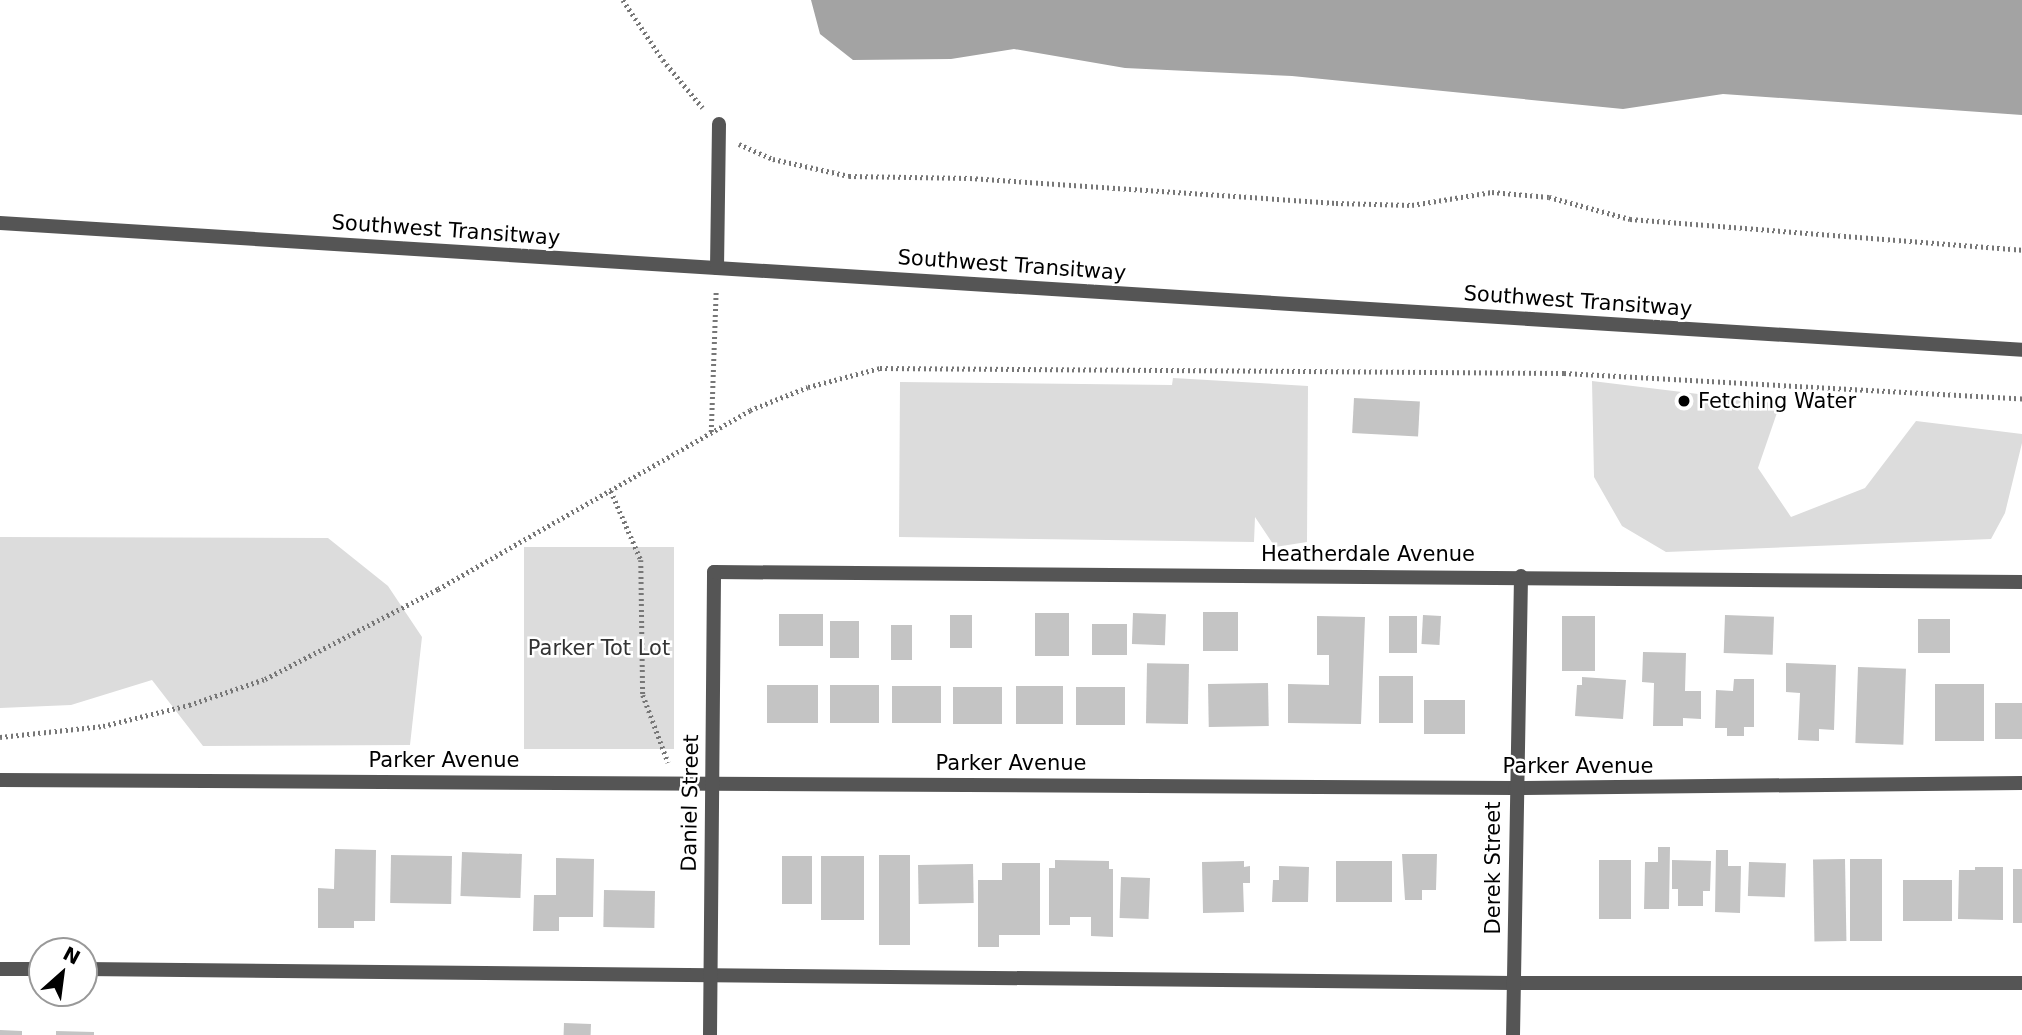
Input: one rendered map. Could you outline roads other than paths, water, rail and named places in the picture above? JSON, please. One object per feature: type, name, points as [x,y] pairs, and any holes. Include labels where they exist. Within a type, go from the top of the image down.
[{"type":"street","points":[[717,268],[719,124]]},
{"type":"street","name":"Southwest Transitway","points":[[0,223],[2022,349]]},
{"type":"street","name":"Heatherdale Avenue","points":[[714,572],[1521,576],[2022,582]]},
{"type":"street","name":"Daniel Street","points":[[710,1035],[714,572]]},
{"type":"street","name":"Derek Street","points":[[1513,1035],[1515,788],[1521,576]]},
{"type":"street","name":"Parker Avenue","points":[[0,780],[1515,788],[2022,783]]},
{"type":"street","points":[[0,969],[28,969]]},
{"type":"street","points":[[98,969],[710,973],[1513,984],[2022,983]]},
{"type":"place","name":"Fetching Water","points":[[1684,401]]},
{"type":"park label","name":"Parker Tot Lot","points":[[599,648]]}]
